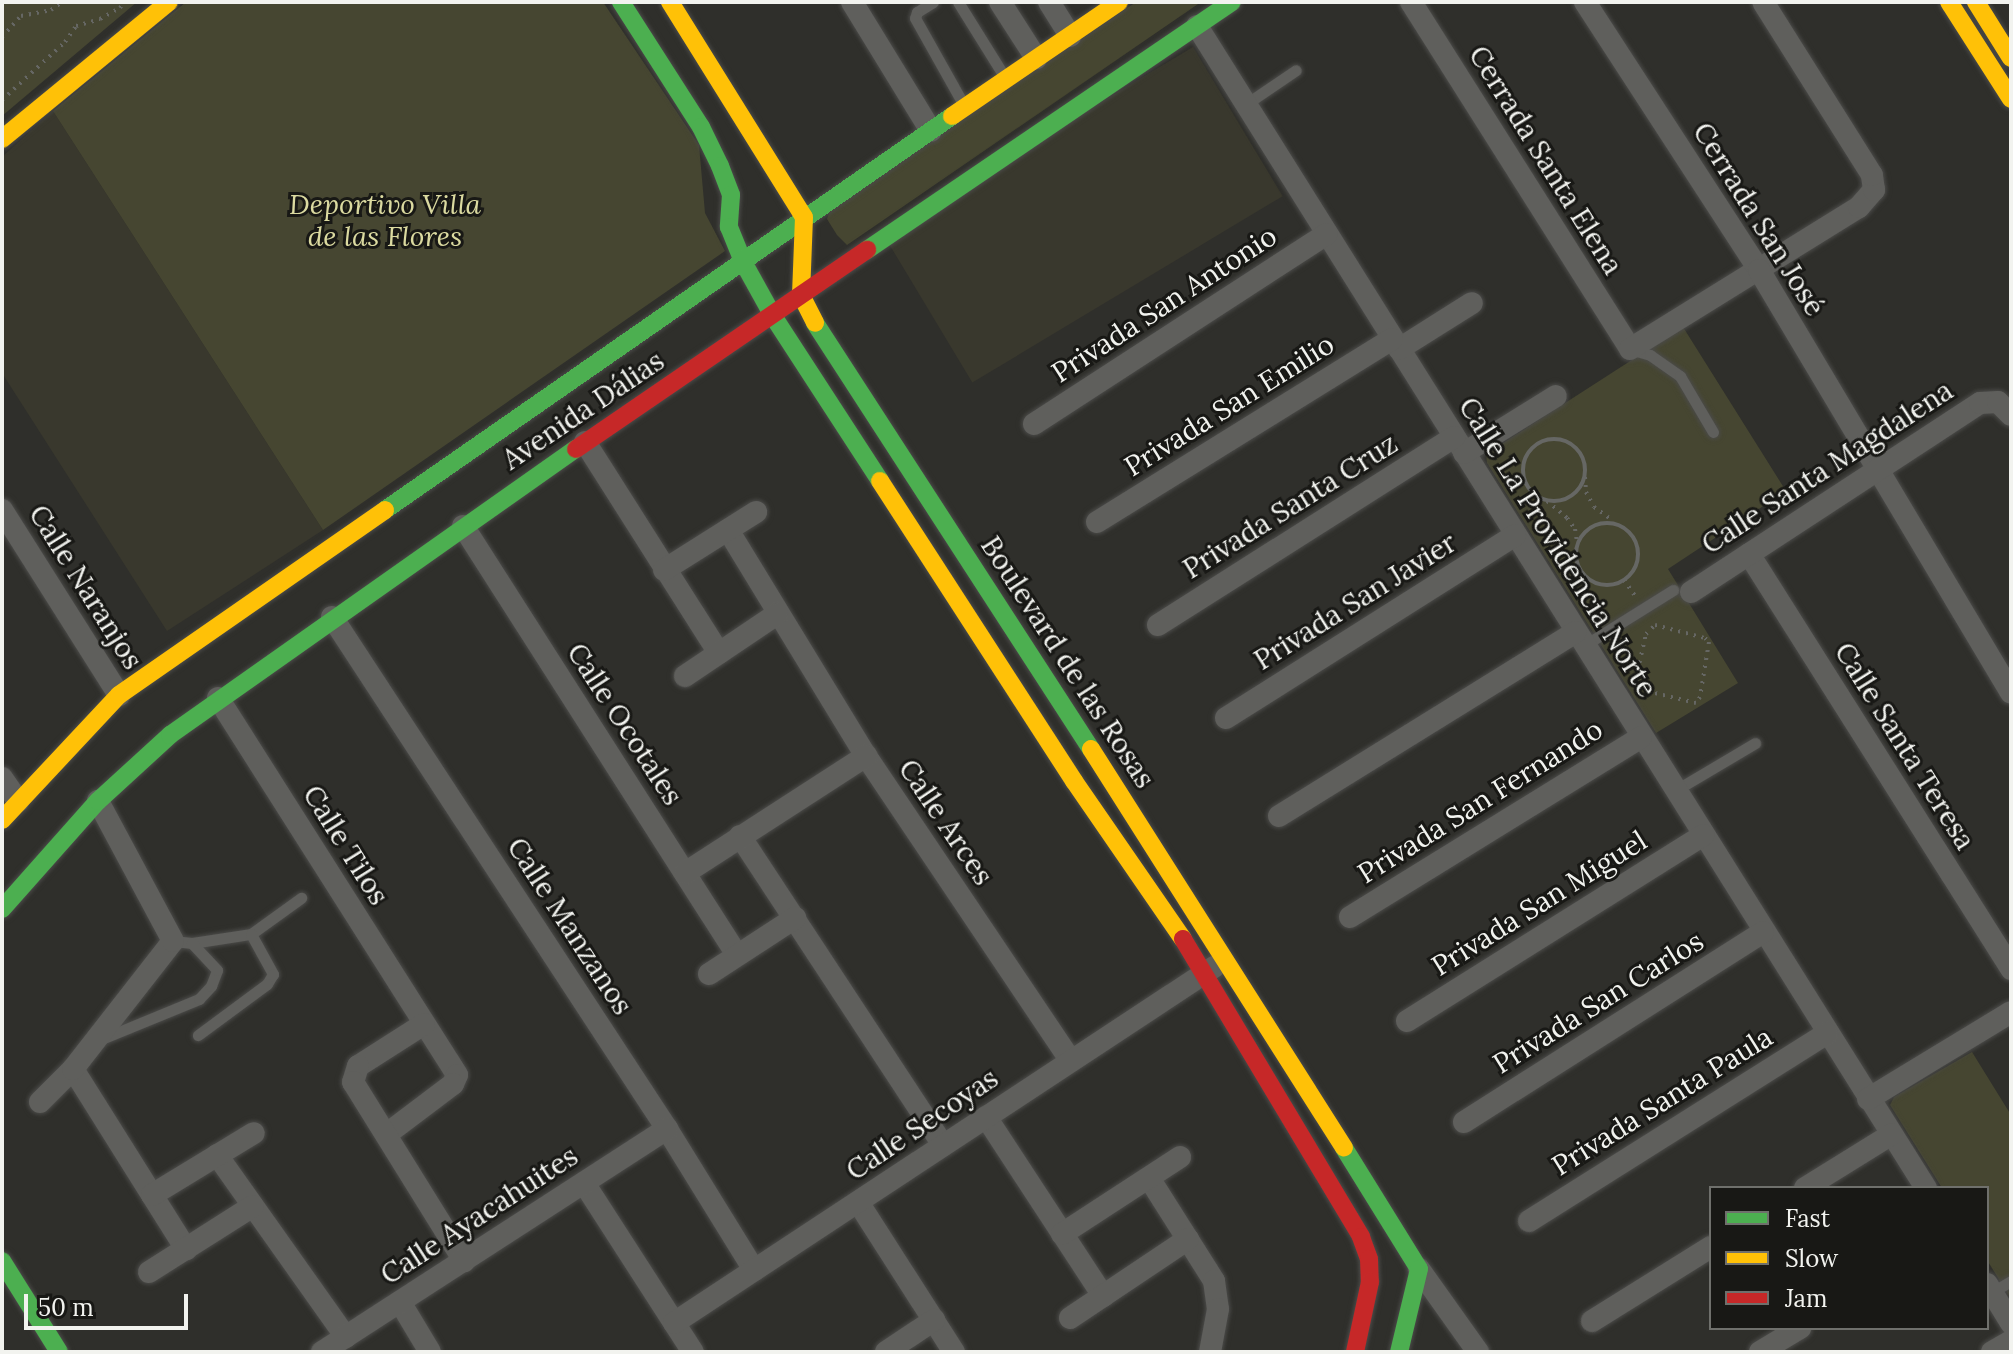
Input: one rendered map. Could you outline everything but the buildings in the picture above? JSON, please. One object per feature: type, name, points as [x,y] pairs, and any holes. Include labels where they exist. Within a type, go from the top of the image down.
[{"type":"street","points":[[2,139],[169,2]]},
{"type":"street","name":"Boulevard de las Rosas","points":[[621,2],[701,127],[720,166],[731,195],[729,227],[742,260],[773,316],[1203,974],[1361,1237],[1369,1259],[1370,1282],[1355,1352]]},
{"type":"street","points":[[670,2],[804,217],[805,262],[801,295]]},
{"type":"street","points":[[852,2],[931,131]]},
{"type":"street","points":[[1000,2],[1036,58]]},
{"type":"street","points":[[1049,2],[1070,36]]},
{"type":"street","name":"Avenida Dálias","points":[[2,820],[119,695],[804,217],[1119,2]]},
{"type":"street","name":"Avenida Dálias","points":[[2,909],[98,801],[170,735],[218,698],[585,442],[1232,2]]},
{"type":"street","name":"Cerrada Santa Elena","points":[[1411,2],[1630,349]]},
{"type":"street","name":"Cerrada San José","points":[[1585,2],[1759,270],[2011,693]]},
{"type":"street","points":[[1630,349],[1859,207],[1874,190],[1872,175],[1763,2]]},
{"type":"street","points":[[1949,2],[2011,99]]},
{"type":"street","points":[[1976,2],[2011,58]]},
{"type":"street","name":"Calle La Providencia Norte","points":[[1197,26],[1925,1186]]},
{"type":"street","name":"Privada San Antonio","points":[[1034,424],[1327,234]]},
{"type":"street","name":"Boulevard de las Rosas","points":[[801,295],[822,335],[1226,959],[1419,1269]]},
{"type":"street","name":"Privada San Emilio","points":[[1097,522],[1396,344],[1472,303]]},
{"type":"street","name":"Privada Santa Cruz","points":[[1158,625],[1459,445],[1556,396]]},
{"type":"street","name":"Calle Santa Magdalena","points":[[1682,591],[1749,554],[1980,403],[2004,408]]},
{"type":"street","points":[[585,442],[719,653]]},
{"type":"street","name":"Calle Naranjos","points":[[2,510],[119,695]]},
{"type":"street","points":[[664,570],[756,512]]},
{"type":"street","name":"Calle Ocotales","points":[[463,526],[737,955]]},
{"type":"street","name":"Calle Arces","points":[[728,530],[866,756],[1071,1061]]},
{"type":"street","name":"Privada San Javier","points":[[1226,718],[1515,535]]},
{"type":"street","name":"Calle Santa Teresa","points":[[1749,554],[2011,969]]},
{"type":"street","points":[[685,676],[777,614]]},
{"type":"street","name":"Calle Manzanos","points":[[332,617],[667,1129],[754,1270]]},
{"type":"street","points":[[1279,816],[1580,639]]},
{"type":"street","name":"Calle Tilos","points":[[218,698],[457,1075],[453,1084],[387,1134]]},
{"type":"street","name":"Privada San Fernando","points":[[1350,917],[1641,737]]},
{"type":"street","points":[[685,873],[866,756]]},
{"type":"street","points":[[2,778],[18,801]]},
{"type":"street","points":[[40,1102],[73,1069],[92,1043],[183,942],[98,801]]},
{"type":"street","name":"Privada San Miguel","points":[[1407,1021],[1703,835]]},
{"type":"street","points":[[740,836],[943,1145]]},
{"type":"street","points":[[709,974],[795,918]]},
{"type":"street","name":"Privada San Carlos","points":[[1464,1122],[1763,932]]},
{"type":"street","name":"Calle Secoyas","points":[[674,1323],[1226,959]]},
{"type":"street","points":[[1868,1099],[2011,1012]]},
{"type":"street","points":[[424,1024],[354,1072],[353,1082],[464,1261]]},
{"type":"street","name":"Privada Santa Paula","points":[[1529,1221],[1827,1033]]},
{"type":"street","points":[[73,1069],[186,1249]]},
{"type":"street","points":[[986,1117],[1103,1296]]},
{"type":"street","name":"Calle Ayacahuites","points":[[322,1352],[667,1129]]},
{"type":"street","points":[[152,1195],[254,1133]]},
{"type":"street","points":[[1808,1186],[1892,1134]]},
{"type":"street","points":[[217,1155],[346,1337]]},
{"type":"street","points":[[1062,1234],[1180,1157]]},
{"type":"street","points":[[1149,1178],[1214,1281],[1218,1309],[1210,1352]]},
{"type":"street","points":[[584,1183],[693,1352]]},
{"type":"street","points":[[858,1202],[954,1352]]},
{"type":"street","points":[[149,1272],[253,1206]]},
{"type":"street","points":[[1070,1318],[1188,1239]]},
{"type":"street","points":[[1592,1321],[1709,1248]]},
{"type":"street","points":[[2,1261],[59,1352]]},
{"type":"street","points":[[1399,1352],[1419,1269]]},
{"type":"street","points":[[1419,1269],[1478,1352]]},
{"type":"street","points":[[1997,1286],[2011,1323]]},
{"type":"street","points":[[400,1302],[430,1352]]},
{"type":"street","points":[[886,1352],[934,1320]]},
{"type":"street","points":[[1760,1352],[1797,1330]]},
{"type":"street","points":[[1992,1352],[2011,1341]]},
{"type":"lane","points":[[933,2],[917,12],[915,18],[966,107]]},
{"type":"lane","points":[[958,2],[1006,79]]},
{"type":"lane","points":[[1246,104],[1296,70]]},
{"type":"lane","points":[[1630,349],[1650,355],[1680,376],[1713,432]]},
{"type":"lane","points":[[1580,639],[1682,591]]},
{"type":"lane","points":[[1675,791],[1755,743]]},
{"type":"lane","points":[[183,942],[251,934],[301,898]]},
{"type":"lane","points":[[198,1035],[267,984],[273,974],[251,934]]},
{"type":"lane","points":[[92,1043],[199,999],[211,986],[217,970],[183,942]]},
{"type":"path","points":[[2,37],[21,16],[51,10],[62,2]]},
{"type":"path","points":[[2,100],[65,42],[76,26],[100,19],[120,8],[124,2]]},
{"type":"path","points":[[1557,439],[1575,447],[1581,455],[1585,474],[1586,492],[1594,507],[1628,530],[1638,548],[1635,568],[1621,582],[1600,585],[1590,580],[1577,564],[1575,529],[1547,500],[1529,489],[1522,469],[1530,450],[1538,443],[1557,439]]},
{"type":"path","points":[[1547,500],[1568,498],[1582,484],[1585,474]]},
{"type":"path","points":[[1577,543],[1591,527],[1610,522],[1620,525]]},
{"type":"path","points":[[1655,625],[1705,638],[1709,642],[1700,697],[1696,703],[1687,703],[1638,689],[1636,678],[1646,634],[1655,625]]},
{"type":"shaded area","points":[[1193,47],[1283,196],[972,383],[883,233]]},
{"type":"shaded area","points":[[53,111],[323,530],[167,631],[2,373],[2,157]]},
{"type":"green space","points":[[2,2],[137,2],[2,116]]},
{"type":"green space","name":"Deportivo Villa de las Flores","points":[[186,2],[603,2],[699,145],[705,213],[725,251],[323,530],[53,111]]},
{"type":"green space","points":[[1136,2],[1201,2],[847,245],[837,235],[827,219],[830,210]]},
{"type":"green space","points":[[1683,327],[1786,491],[1668,569],[1738,683],[1656,733],[1487,463],[1486,454]]},
{"type":"green space","points":[[1972,1052],[2011,1115],[2011,1299],[1989,1263],[1989,1186],[1941,1186],[1890,1105],[1894,1097]]},
{"type":"traffic: fast","points":[[621,2],[701,127],[720,166],[731,195],[729,227],[742,260],[773,316],[880,481]]},
{"type":"traffic: fast","points":[[867,250],[1232,2]]},
{"type":"traffic: fast","points":[[385,510],[952,116]]},
{"type":"traffic: fast","points":[[815,323],[1091,749]]},
{"type":"traffic: fast","points":[[2,909],[98,801],[170,735],[576,449]]},
{"type":"traffic: fast","points":[[1344,1148],[1419,1269],[1399,1352]]},
{"type":"traffic: fast","points":[[2,1261],[59,1352]]},
{"type":"traffic: slow","points":[[2,139],[169,2]]},
{"type":"traffic: slow","points":[[670,2],[804,217],[801,295],[815,323]]},
{"type":"traffic: slow","points":[[952,116],[1119,2]]},
{"type":"traffic: slow","points":[[1949,2],[2011,99]]},
{"type":"traffic: slow","points":[[1976,2],[2011,58]]},
{"type":"traffic: slow","points":[[880,481],[1074,781],[1183,939]]},
{"type":"traffic: slow","points":[[2,820],[119,695],[385,510]]},
{"type":"traffic: slow","points":[[1091,749],[1344,1148]]},
{"type":"traffic: jam","points":[[576,449],[867,250]]},
{"type":"traffic: jam","points":[[1183,939],[1361,1237],[1369,1259],[1370,1282],[1355,1352]]}]
